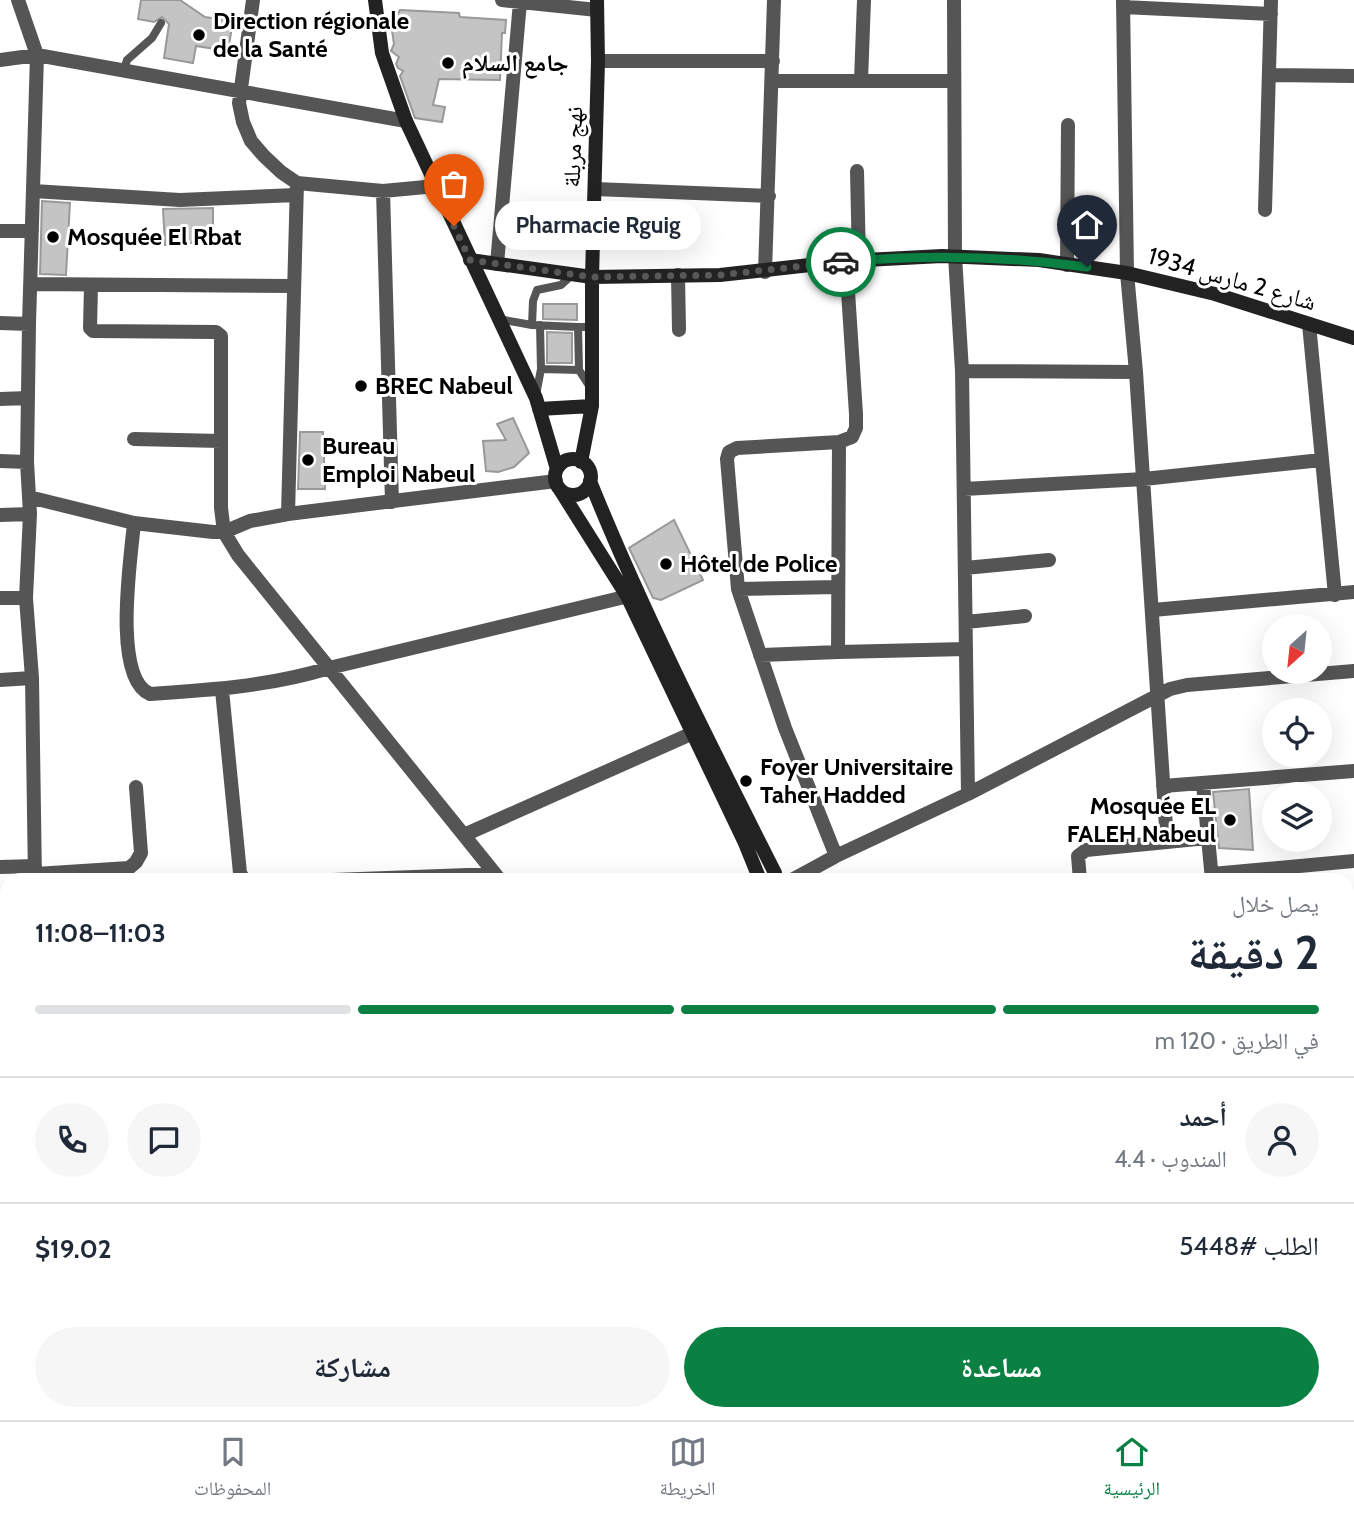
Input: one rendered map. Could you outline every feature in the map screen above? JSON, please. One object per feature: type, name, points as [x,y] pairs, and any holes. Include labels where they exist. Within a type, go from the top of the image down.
[{"type":"main road","points":[[375,0],[382,53],[406,121],[538,403],[557,479],[633,594]]},
{"type":"main road","name":"نهج مربلة","points":[[582,462],[592,406],[585,327],[592,277],[597,5]]},
{"type":"main road","name":"شارع 2 مارس 1934","points":[[470,260],[592,277],[720,275],[853,261],[955,256],[1039,260],[1126,273],[1215,294],[1354,338]]},
{"type":"main road","points":[[538,403],[592,406]]},
{"type":"main road","points":[[557,479],[566,461],[582,462],[587,467],[633,594],[698,731],[758,873]]},
{"type":"main road","points":[[557,479],[570,495],[583,492],[590,481]]},
{"type":"main road","points":[[698,731],[778,873]]},
{"type":"street","points":[[18,0],[37,55],[29,324],[27,462],[30,514],[26,598],[32,678],[35,873]]},
{"type":"street","points":[[254,0],[240,90],[239,103],[243,122],[251,141],[297,189],[289,514]]},
{"type":"street","points":[[502,0],[597,5]]},
{"type":"street","points":[[765,272],[775,0]]},
{"type":"street","points":[[862,81],[864,0]]},
{"type":"street","points":[[954,0],[955,256],[962,371],[968,794]]},
{"type":"street","points":[[497,264],[520,2]]},
{"type":"street","points":[[1167,842],[1144,480],[1126,273],[1123,4],[1271,7],[1265,210]]},
{"type":"street","points":[[0,60],[37,55],[406,121]]},
{"type":"street","points":[[598,61],[773,61]]},
{"type":"street","points":[[1269,75],[1354,76]]},
{"type":"street","points":[[772,81],[954,81]]},
{"type":"street","points":[[1067,265],[1068,125]]},
{"type":"street","points":[[836,856],[785,728],[738,589],[727,459],[729,453],[737,448],[839,442],[852,437],[856,428],[853,261],[857,172]]},
{"type":"street","points":[[33,191],[180,200],[297,189],[383,191],[436,186]]},
{"type":"street","points":[[595,190],[769,196]]},
{"type":"street","points":[[383,191],[392,502]]},
{"type":"street","points":[[0,231],[32,231]]},
{"type":"street","points":[[678,275],[679,330]]},
{"type":"street","points":[[30,284],[294,286]]},
{"type":"street","points":[[91,286],[90,328],[93,331],[220,333],[220,508],[224,531],[237,555],[495,873]]},
{"type":"street","points":[[0,323],[29,324]]},
{"type":"street","points":[[1309,324],[1335,595]]},
{"type":"street","points":[[962,371],[1136,372]]},
{"type":"street","points":[[0,399],[28,398]]},
{"type":"street","points":[[134,439],[220,441]]},
{"type":"street","points":[[838,652],[839,442]]},
{"type":"street","points":[[964,489],[1144,480],[1321,460]]},
{"type":"street","points":[[0,461],[27,462]]},
{"type":"street","points":[[29,497],[134,523],[224,531],[250,521],[289,514],[557,479]]},
{"type":"street","points":[[0,514],[30,514]]},
{"type":"street","points":[[134,523],[125,617],[130,658],[138,685],[150,694],[222,690],[299,677],[633,594]]},
{"type":"street","points":[[965,568],[1049,560]]},
{"type":"street","points":[[738,589],[837,587]]},
{"type":"street","points":[[1153,610],[1354,592]]},
{"type":"street","points":[[0,598],[26,598]]},
{"type":"street","points":[[966,622],[1025,616]]},
{"type":"street","points":[[760,655],[966,649]]},
{"type":"street","points":[[805,873],[968,794],[1158,695],[1186,685],[1354,671]]},
{"type":"street","points":[[0,680],[32,678]]},
{"type":"street","points":[[222,690],[240,873]]},
{"type":"street","points":[[464,835],[698,731]]},
{"type":"street","points":[[1163,786],[1354,771]]},
{"type":"street","points":[[1203,784],[1211,873]]},
{"type":"street","points":[[0,867],[35,873],[129,868],[141,853],[136,787]]},
{"type":"street","points":[[1079,873],[1077,860],[1080,852],[1207,838]]},
{"type":"street","points":[[1248,873],[1354,861]]},
{"type":"lane","points":[[124,70],[127,60],[152,38],[161,23]]},
{"type":"lane","points":[[538,403],[541,369],[533,301],[537,290],[561,285],[573,274]]},
{"type":"lane","points":[[498,319],[536,325],[585,327],[579,370],[592,391]]},
{"type":"lane","points":[[541,369],[579,370]]},
{"type":"building","name":"Direction régionale de la Santé","points":[[141,0],[180,0],[205,17],[233,21],[228,51],[196,46],[193,63],[164,58],[169,24],[162,17],[154,22],[138,19]]},
{"type":"building","name":"جامع السلام","points":[[400,10],[459,13],[460,17],[506,20],[505,33],[502,33],[500,80],[439,79],[433,105],[445,107],[442,122],[415,118],[400,76],[403,71],[396,64],[399,57],[391,51],[394,44],[391,24]]},
{"type":"building","name":"Mosquée El Rbat","points":[[42,201],[70,203],[66,275],[40,274]]},
{"type":"building","points":[[213,208],[213,241],[165,245],[163,209]]},
{"type":"building","points":[[543,304],[577,304],[577,320],[543,319]]},
{"type":"building","points":[[547,332],[572,333],[572,363],[547,363]]},
{"type":"building","points":[[513,418],[529,453],[514,467],[498,472],[486,471],[483,441],[506,440],[497,424]]},
{"type":"building","name":"Bureau Emploi Nabeul","points":[[300,432],[323,432],[325,489],[298,489]]},
{"type":"building","name":"Hôtel de Police","points":[[674,520],[703,580],[661,600],[653,598],[629,548]]},
{"type":"building","name":"Mosquée EL FALEH Nabeul","points":[[1249,789],[1253,850],[1219,848],[1213,792]]},
{"type":"way so far","points":[[454,226],[470,260],[592,277],[720,275],[841,262]]},
{"type":"place","name":"Direction régionale de la Santé","points":[[199,35]]},
{"type":"place","name":"جامع السلام","points":[[448,63]]},
{"type":"place","name":"Pharmacie Rguig","points":[[454,226]]},
{"type":"place","name":"Mosquée El Rbat","points":[[53,237]]},
{"type":"place","name":"BREC Nabeul","points":[[361,386]]},
{"type":"place","name":"Bureau Emploi Nabeul","points":[[308,460]]},
{"type":"place","name":"Hôtel de Police","points":[[666,564]]},
{"type":"place","name":"Foyer Universitaire Taher Hadded","points":[[746,781]]},
{"type":"place","name":"Mosquée EL FALEH Nabeul","points":[[1230,820]]},
{"type":"route","points":[[841,262],[942,256],[1039,260],[1087,267]]}]
